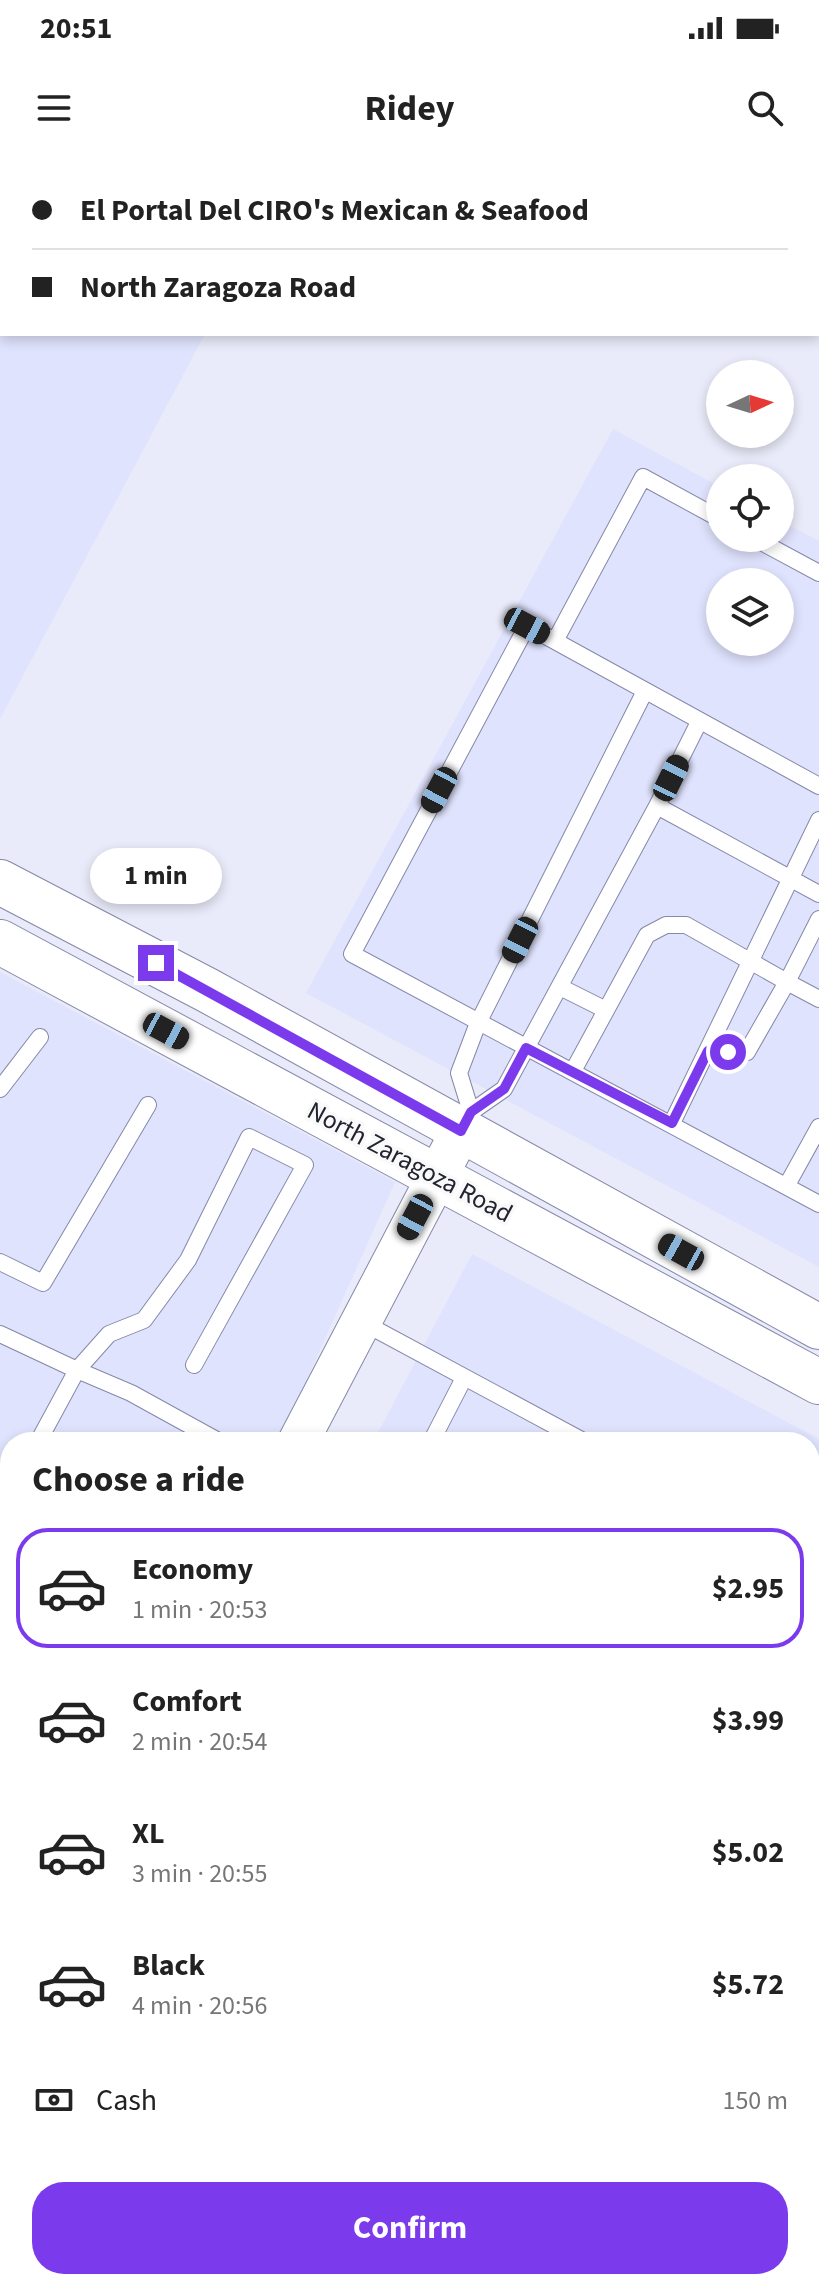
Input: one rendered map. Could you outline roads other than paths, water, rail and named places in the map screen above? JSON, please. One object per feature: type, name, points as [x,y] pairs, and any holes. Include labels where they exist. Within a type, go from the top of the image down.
[{"type":"main road","name":"North Zaragoza Road","points":[[0,882],[466,1122],[819,1327]]},
{"type":"main road","name":"North Zaragoza Road","points":[[0,942],[819,1382]]},
{"type":"street","points":[[303,1432],[466,1122]]},
{"type":"lane","points":[[555,641],[643,477],[706,511]]},
{"type":"lane","points":[[780,552],[819,573]]},
{"type":"lane","points":[[819,786],[527,626],[352,954],[819,1204]]},
{"type":"lane","points":[[466,1122],[459,1073],[478,1023],[645,691]]},
{"type":"lane","points":[[466,1122],[504,1089],[699,722]]},
{"type":"lane","points":[[657,806],[819,894]]},
{"type":"lane","points":[[672,1123],[819,820]]},
{"type":"lane","points":[[708,1051],[747,1052],[819,919]]},
{"type":"lane","points":[[573,1071],[647,935],[666,925],[686,925],[819,999]]},
{"type":"lane","points":[[560,987],[606,1010]]},
{"type":"lane","points":[[0,1089],[40,1037]]},
{"type":"lane","points":[[0,1262],[43,1283],[148,1105]]},
{"type":"lane","points":[[787,1185],[819,1127]]},
{"type":"lane","points":[[43,1432],[77,1370],[109,1334],[144,1320],[188,1260],[249,1137],[305,1165],[194,1365]]},
{"type":"lane","points":[[362,1322],[566,1432]]},
{"type":"lane","points":[[0,1334],[131,1393],[202,1432]]},
{"type":"lane","points":[[436,1432],[464,1378]]}]
